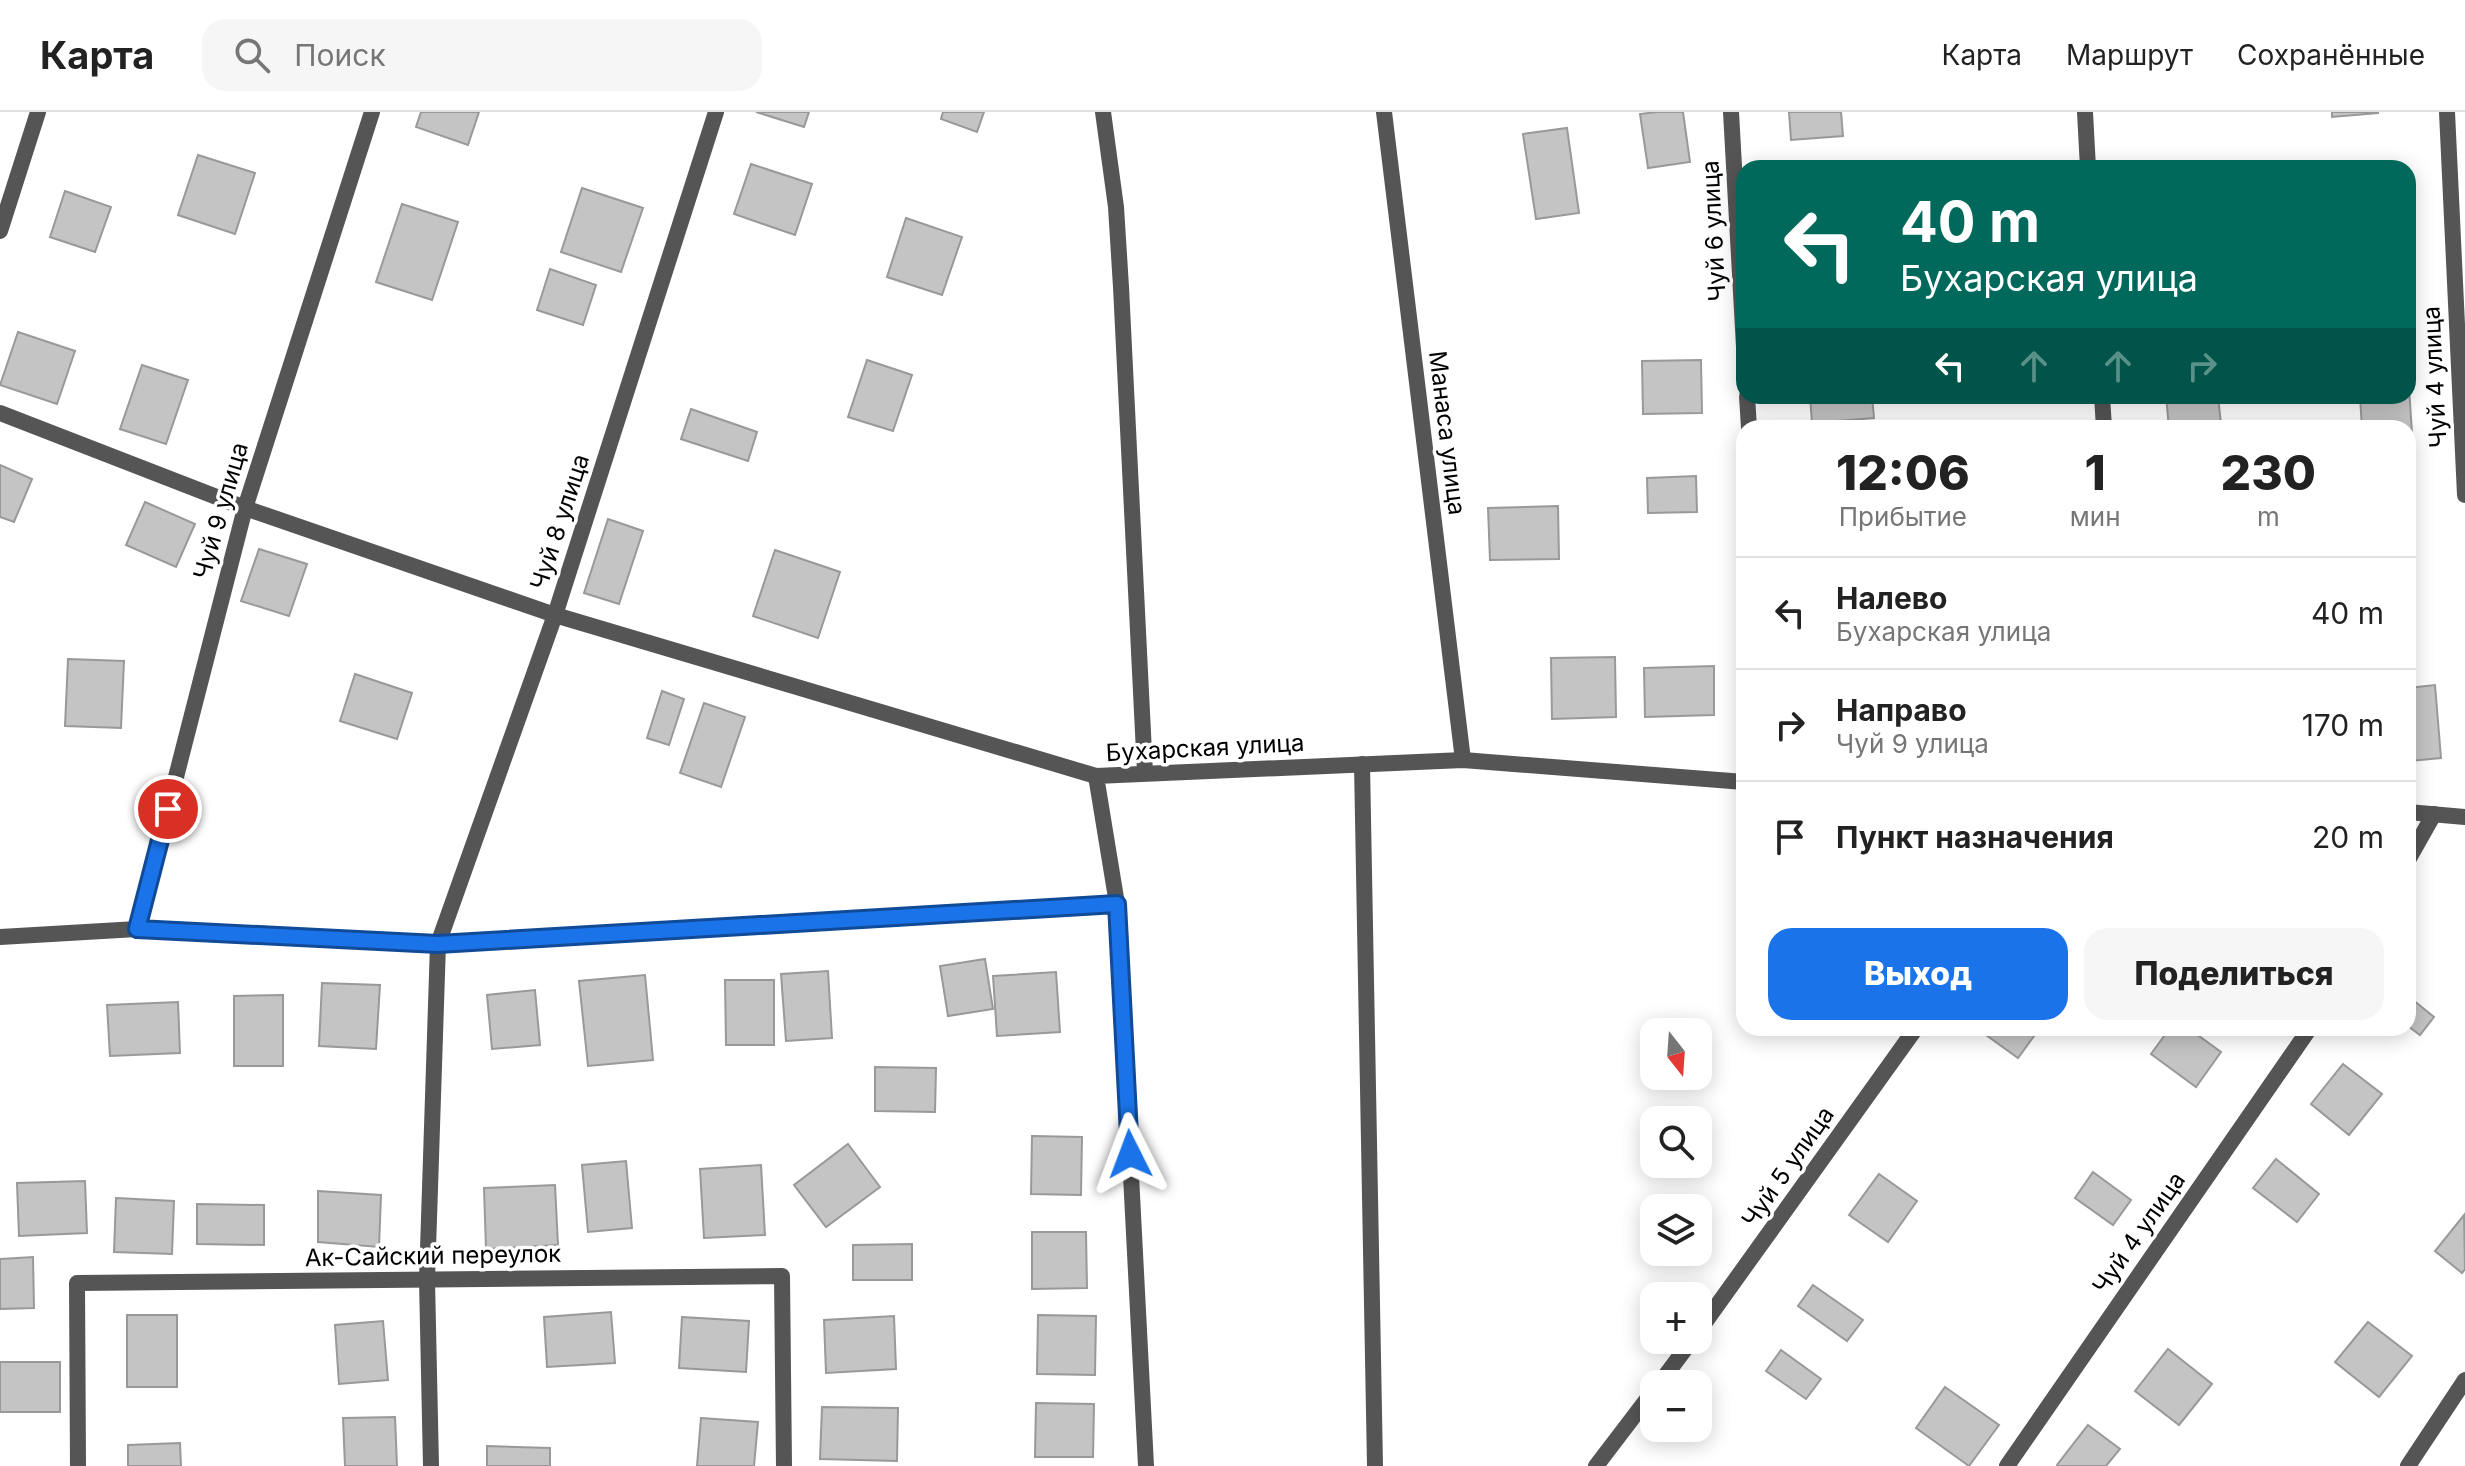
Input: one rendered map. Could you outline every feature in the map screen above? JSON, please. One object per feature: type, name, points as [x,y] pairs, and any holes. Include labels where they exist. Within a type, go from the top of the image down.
[{"type":"street","points":[[0,231],[38,112]]},
{"type":"street","name":"Чуй 9 улица","points":[[137,929],[245,508],[372,112]]},
{"type":"street","name":"Чуй 8 улица","points":[[431,1466],[427,1280],[438,944],[555,615],[716,112]]},
{"type":"street","points":[[1103,112],[1116,207],[1145,773]]},
{"type":"street","name":"Манаса улица","points":[[1384,112],[1463,760]]},
{"type":"street","name":"Чуй 6 улица","points":[[1731,112],[1736,202]]},
{"type":"street","points":[[2085,112],[2088,160]]},
{"type":"street","name":"Чуй 4 улица","points":[[2447,112],[2465,495]]},
{"type":"street","points":[[0,413],[245,508],[555,615],[1096,776]]},
{"type":"street","name":"Бухарская улица","points":[[1146,1466],[1117,904],[1096,776],[1463,760],[1736,781]]},
{"type":"street","points":[[1362,764],[1375,1466]]},
{"type":"street","points":[[2416,813],[2465,817]]},
{"type":"street","points":[[2416,846],[2434,814]]},
{"type":"street","points":[[0,937],[137,929],[438,944],[1117,904]]},
{"type":"street","name":"Чуй 5 улица","points":[[1712,1312],[1910,1036]]},
{"type":"street","name":"Чуй 4 улица","points":[[2007,1466],[2304,1036]]},
{"type":"street","name":"Ак-Сайский переулок","points":[[78,1466],[77,1283],[782,1276],[784,1466]]},
{"type":"street","points":[[2408,1466],[2465,1380]]},
{"type":"street","points":[[1596,1466],[1640,1408]]},
{"type":"building","points":[[421,112],[479,112],[468,145],[416,127]]},
{"type":"building","points":[[756,112],[809,112],[804,127]]},
{"type":"building","points":[[943,112],[984,112],[977,132],[941,119]]},
{"type":"building","points":[[1683,112],[1690,162],[1648,168],[1640,114]]},
{"type":"building","points":[[1789,112],[1841,112],[1843,136],[1791,140]]},
{"type":"building","points":[[2332,112],[2378,112],[2378,113],[2332,117]]},
{"type":"building","points":[[1567,128],[1579,213],[1536,219],[1523,134]]},
{"type":"building","points":[[198,155],[255,173],[235,234],[178,215]]},
{"type":"building","points":[[751,164],[812,184],[795,235],[734,214]]},
{"type":"building","points":[[582,188],[643,208],[621,272],[561,252]]},
{"type":"building","points":[[65,191],[111,207],[95,252],[50,237]]},
{"type":"building","points":[[402,204],[458,222],[432,300],[376,282]]},
{"type":"building","points":[[906,218],[962,237],[942,295],[887,277]]},
{"type":"building","points":[[550,269],[596,285],[583,325],[537,310]]},
{"type":"building","points":[[18,332],[75,351],[57,404],[0,385]]},
{"type":"building","points":[[867,360],[912,375],[893,431],[848,417]]},
{"type":"building","points":[[1701,360],[1702,413],[1643,414],[1642,361]]},
{"type":"building","points":[[142,365],[188,380],[166,444],[120,429]]},
{"type":"building","points":[[1811,404],[1873,404],[1874,418],[1812,420]]},
{"type":"building","points":[[2167,404],[2219,404],[2221,420],[2168,420]]},
{"type":"building","points":[[2360,404],[2410,404],[2411,420],[2362,420]]},
{"type":"building","points":[[691,409],[757,432],[748,461],[681,439]]},
{"type":"building","points":[[0,465],[32,479],[14,522],[0,517]]},
{"type":"building","points":[[1696,476],[1697,512],[1648,513],[1647,478]]},
{"type":"building","points":[[145,502],[195,524],[176,567],[126,545]]},
{"type":"building","points":[[1558,506],[1559,559],[1490,560],[1488,508]]},
{"type":"building","points":[[608,519],[643,531],[619,604],[584,593]]},
{"type":"building","points":[[259,549],[307,564],[289,616],[241,601]]},
{"type":"building","points":[[775,550],[840,572],[818,638],[753,616]]},
{"type":"building","points":[[1615,657],[1616,717],[1552,719],[1551,658]]},
{"type":"building","points":[[68,659],[124,661],[121,728],[65,726]]},
{"type":"building","points":[[1714,666],[1714,715],[1645,717],[1644,668]]},
{"type":"building","points":[[355,674],[412,693],[397,739],[340,721]]},
{"type":"building","points":[[2435,685],[2441,758],[2416,760],[2416,687]]},
{"type":"building","points":[[662,691],[684,699],[669,745],[647,738]]},
{"type":"building","points":[[704,703],[745,717],[721,787],[680,773]]},
{"type":"building","points":[[985,959],[993,1009],[948,1016],[940,966]]},
{"type":"building","points":[[828,971],[832,1038],[786,1041],[781,974]]},
{"type":"building","points":[[1056,972],[1060,1032],[997,1036],[993,976]]},
{"type":"building","points":[[645,975],[653,1060],[588,1066],[579,981]]},
{"type":"building","points":[[725,980],[774,980],[774,1045],[726,1045]]},
{"type":"building","points":[[322,983],[380,985],[376,1049],[319,1046]]},
{"type":"building","points":[[535,990],[540,1045],[492,1049],[487,995]]},
{"type":"building","points":[[283,995],[283,1066],[234,1066],[234,996]]},
{"type":"building","points":[[178,1002],[180,1053],[110,1056],[107,1005]]},
{"type":"building","points":[[2416,1002],[2434,1017],[2420,1035],[2416,1032]]},
{"type":"building","points":[[1987,1036],[2034,1036],[2018,1058]]},
{"type":"building","points":[[2164,1036],[2199,1036],[2221,1052],[2196,1087],[2151,1054]]},
{"type":"building","points":[[2343,1064],[2382,1094],[2349,1135],[2311,1104]]},
{"type":"building","points":[[875,1067],[936,1068],[935,1112],[875,1111]]},
{"type":"building","points":[[1032,1136],[1082,1137],[1081,1195],[1031,1194]]},
{"type":"building","points":[[848,1144],[880,1187],[826,1227],[794,1185]]},
{"type":"building","points":[[2276,1159],[2319,1194],[2297,1222],[2253,1188]]},
{"type":"building","points":[[626,1161],[632,1228],[588,1232],[582,1165]]},
{"type":"building","points":[[761,1165],[765,1235],[704,1238],[700,1169]]},
{"type":"building","points":[[2093,1172],[2131,1200],[2113,1225],[2075,1198]]},
{"type":"building","points":[[1879,1174],[1917,1201],[1888,1242],[1849,1215]]},
{"type":"building","points":[[85,1181],[87,1233],[19,1236],[17,1183]]},
{"type":"building","points":[[555,1185],[558,1245],[486,1249],[484,1188]]},
{"type":"building","points":[[318,1191],[381,1195],[379,1247],[318,1242]]},
{"type":"building","points":[[116,1198],[174,1201],[172,1254],[114,1252]]},
{"type":"building","points":[[197,1204],[264,1205],[264,1245],[197,1244]]},
{"type":"building","points":[[2464,1215],[2465,1269],[2462,1273],[2435,1251]]},
{"type":"building","points":[[1032,1232],[1086,1232],[1087,1288],[1032,1289]]},
{"type":"building","points":[[912,1244],[912,1280],[853,1280],[853,1245]]},
{"type":"building","points":[[33,1257],[34,1308],[0,1309],[0,1259]]},
{"type":"building","points":[[1813,1285],[1863,1320],[1847,1341],[1798,1306]]},
{"type":"building","points":[[611,1312],[615,1363],[547,1367],[544,1317]]},
{"type":"building","points":[[127,1315],[177,1315],[177,1387],[127,1387]]},
{"type":"building","points":[[1038,1315],[1096,1316],[1095,1375],[1037,1374]]},
{"type":"building","points":[[894,1316],[896,1369],[826,1373],[824,1320]]},
{"type":"building","points":[[682,1317],[749,1321],[746,1372],[679,1368]]},
{"type":"building","points":[[383,1321],[388,1380],[339,1384],[335,1325]]},
{"type":"building","points":[[2368,1322],[2412,1356],[2379,1397],[2335,1362]]},
{"type":"building","points":[[2168,1349],[2212,1384],[2179,1425],[2135,1391]]},
{"type":"building","points":[[1781,1350],[1821,1379],[1806,1399],[1766,1371]]},
{"type":"building","points":[[0,1362],[60,1362],[60,1412],[0,1412]]},
{"type":"building","points":[[1945,1387],[1999,1425],[1969,1466],[1916,1428]]},
{"type":"building","points":[[1036,1403],[1094,1404],[1093,1457],[1035,1457]]},
{"type":"building","points":[[822,1407],[898,1408],[897,1461],[820,1459]]},
{"type":"building","points":[[395,1417],[397,1466],[345,1466],[343,1418]]},
{"type":"building","points":[[701,1418],[758,1422],[754,1466],[697,1466]]},
{"type":"building","points":[[2088,1425],[2120,1449],[2106,1466],[2058,1466],[2057,1465]]},
{"type":"building","points":[[180,1443],[181,1466],[128,1466],[128,1445]]},
{"type":"building","points":[[487,1446],[550,1448],[550,1466],[487,1466]]},
{"type":"route","points":[[168,809],[137,929],[438,944],[1117,904],[1130,1154]]}]
